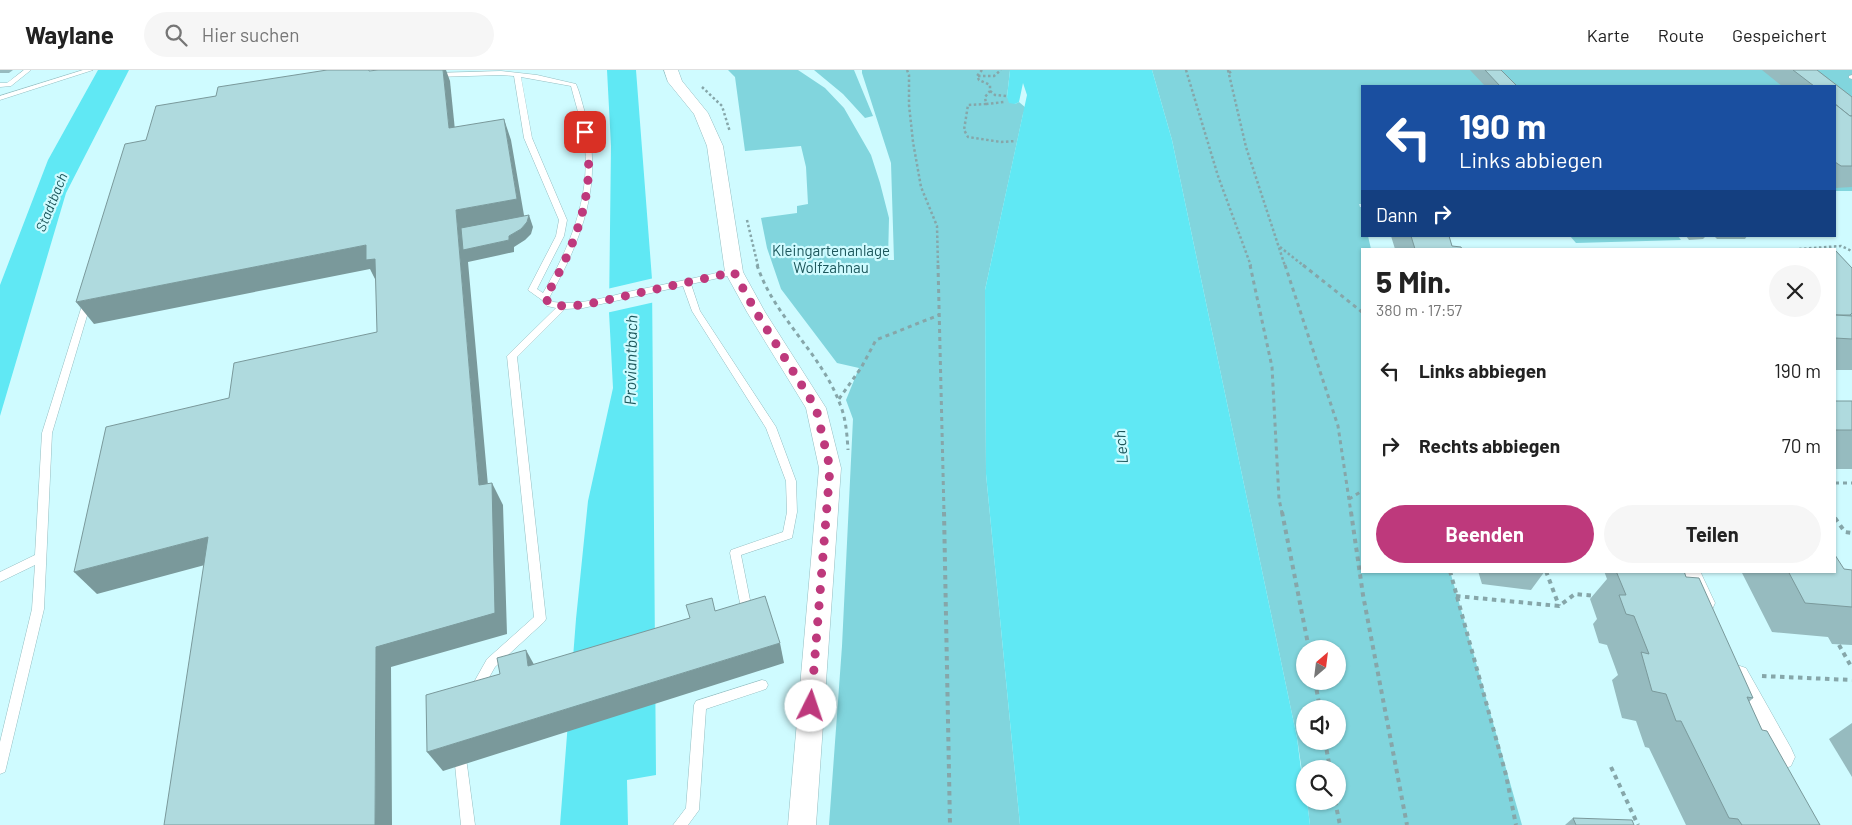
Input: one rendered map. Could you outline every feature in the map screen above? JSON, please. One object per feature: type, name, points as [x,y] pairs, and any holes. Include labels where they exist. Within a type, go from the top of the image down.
[{"type":"street","points":[[671,70],[675,82],[701,113],[715,146],[734,272],[756,312],[816,408],[830,468],[802,825]]},
{"type":"street","points":[[1689,573],[1714,626]]},
{"type":"street","points":[[1733,667],[1791,775]]},
{"type":"lane","points":[[0,85],[10,85],[28,70]]},
{"type":"lane","points":[[0,98],[90,70]]},
{"type":"lane","points":[[422,75],[501,73],[537,77],[574,85],[589,148],[588,187],[582,217],[556,279],[545,298]]},
{"type":"lane","points":[[517,75],[528,138],[563,220],[560,236],[532,290],[545,298],[550,304],[563,306],[584,305],[734,272]]},
{"type":"lane","points":[[686,282],[696,310],[772,427],[791,481],[792,512],[788,535],[736,553],[746,610]]},
{"type":"lane","points":[[0,768],[38,609],[47,433],[91,288]]},
{"type":"lane","points":[[470,700],[491,663],[540,619],[512,356],[563,306]]},
{"type":"lane","points":[[0,577],[41,556]]},
{"type":"lane","points":[[681,825],[692,810],[700,705],[762,685]]},
{"type":"lane","points":[[461,765],[468,825]]},
{"type":"path","points":[[907,70],[909,75],[909,105],[913,142],[920,178],[936,226],[950,825]]},
{"type":"path","points":[[977,76],[982,70]]},
{"type":"path","points":[[977,76],[989,77],[997,75],[1001,70]]},
{"type":"path","points":[[1186,70],[1218,176],[1250,263],[1272,367],[1279,499],[1307,640]]},
{"type":"path","points":[[1233,70],[1228,72],[1246,147],[1338,426],[1363,595],[1407,825]]},
{"type":"path","points":[[977,76],[978,80],[990,86],[990,91],[995,95],[1006,96]]},
{"type":"path","points":[[986,104],[985,97],[990,91]]},
{"type":"path","points":[[1004,102],[968,105],[964,130],[968,137],[1002,142],[1016,141]]},
{"type":"path","points":[[1279,246],[1361,311]]},
{"type":"path","points":[[1813,248],[1841,246],[1852,251]]},
{"type":"path","points":[[840,400],[862,368],[876,340],[939,315]]},
{"type":"path","points":[[1836,483],[1852,484]]},
{"type":"path","points":[[1349,500],[1361,492]]},
{"type":"path","points":[[1836,519],[1845,532],[1852,533]]},
{"type":"path","points":[[1450,573],[1506,775],[1516,825]]},
{"type":"path","points":[[1547,573],[1559,606]]},
{"type":"path","points":[[1456,596],[1559,606],[1575,594],[1604,596]]},
{"type":"path","points":[[1839,645],[1852,668]]},
{"type":"path","points":[[1733,667],[1852,680]]},
{"type":"path","points":[[1611,767],[1638,825]]},
{"type":"path","points":[[1338,810],[1340,825]]},
{"type":"green space","name":"Kleingartenanlage Wolfzahnau","points":[[728,70],[798,70],[825,88],[844,108],[871,155],[880,183],[889,218],[888,260],[894,260],[891,163],[862,70],[1010,70],[1007,97],[1015,104],[1019,102],[1026,108],[1023,114],[985,290],[986,474],[1020,825],[829,825],[842,646],[853,419],[846,400],[859,368],[837,363],[781,289],[767,248],[761,218],[797,213],[797,206],[808,204],[806,167],[801,146],[745,151],[735,77]]},
{"type":"green space","points":[[814,70],[854,70],[873,116],[865,118],[843,94]]},
{"type":"green space","points":[[1152,70],[1852,70],[1852,191],[1836,191],[1836,85],[1361,85],[1361,204],[1359,204],[1361,207],[1361,237],[1368,237],[1371,248],[1361,248],[1361,573],[1451,573],[1522,825],[1310,825],[1308,810],[1346,810],[1346,760],[1300,760],[1299,750],[1346,750],[1346,700],[1296,700],[1296,733],[1172,140]]},
{"type":"green space","points":[[1571,237],[1679,237],[1681,240],[1576,243]]},
{"type":"water","name":"Stadtbach","points":[[98,70],[129,70],[66,193],[0,416],[0,285],[48,160]]},
{"type":"water","name":"Proviantbach","points":[[607,70],[636,70],[652,279],[656,775],[627,780],[628,825],[560,825],[576,619],[588,501],[613,388],[609,312],[611,146]]},
{"type":"water","name":"Lech","points":[[1010,70],[1152,70],[1172,140],[1296,733],[1296,750],[1299,750],[1300,760],[1296,760],[1296,810],[1308,810],[1310,825],[1020,825],[986,474],[985,290],[1027,95],[1023,83],[1019,102],[1015,104],[1009,103],[1007,97]]},
{"type":"pier","points":[[654,278],[655,302],[606,313],[607,289]]},
{"type":"building","points":[[327,70],[443,70],[449,128],[504,119],[517,199],[456,210],[479,485],[492,483],[495,613],[376,647],[375,825],[164,825],[208,537],[74,572],[106,427],[229,398],[234,363],[377,332],[375,259],[366,260],[366,245],[76,302],[125,144],[146,140],[156,106],[216,96],[218,87]]},
{"type":"building","points":[[1485,70],[1501,70],[1516,85],[1499,85]]},
{"type":"building","points":[[1793,70],[1817,70],[1852,97],[1852,116],[1836,105],[1836,85],[1813,85]]},
{"type":"building","points":[[1836,105],[1852,116],[1852,166],[1841,166],[1836,163]]},
{"type":"building","points":[[529,215],[527,222],[521,229],[509,236],[509,240],[463,250],[461,228]]},
{"type":"building","points":[[1411,237],[1449,237],[1452,246],[1462,248],[1415,248]]},
{"type":"building","points":[[1836,251],[1852,268],[1852,313],[1850,315],[1836,315]]},
{"type":"building","points":[[1836,315],[1852,316],[1852,339],[1836,338]]},
{"type":"building","points":[[1836,401],[1852,401],[1852,430],[1836,430]]},
{"type":"building","points":[[1836,557],[1844,569],[1852,570],[1852,607],[1805,603],[1789,573],[1836,573]]},
{"type":"building","points":[[1617,573],[1685,573],[1686,577],[1699,578],[1753,698],[1747,697],[1762,730],[1767,731],[1820,825],[1742,825],[1738,819],[1729,818],[1681,721],[1676,721],[1666,694],[1652,691],[1641,652],[1649,654],[1634,616],[1626,614],[1619,595],[1626,595]]},
{"type":"building","points":[[765,596],[780,643],[427,752],[426,695],[500,674],[497,658],[526,650],[528,666],[690,618],[686,605],[712,598],[715,611]]},
{"type":"building","points":[[1573,818],[1632,820],[1634,825],[1576,825]]},
{"type":"route","points":[[585,132],[589,148],[588,187],[582,217],[556,279],[545,298],[550,304],[563,306],[584,305],[734,272],[756,312],[816,408],[830,468],[811,706]]}]
